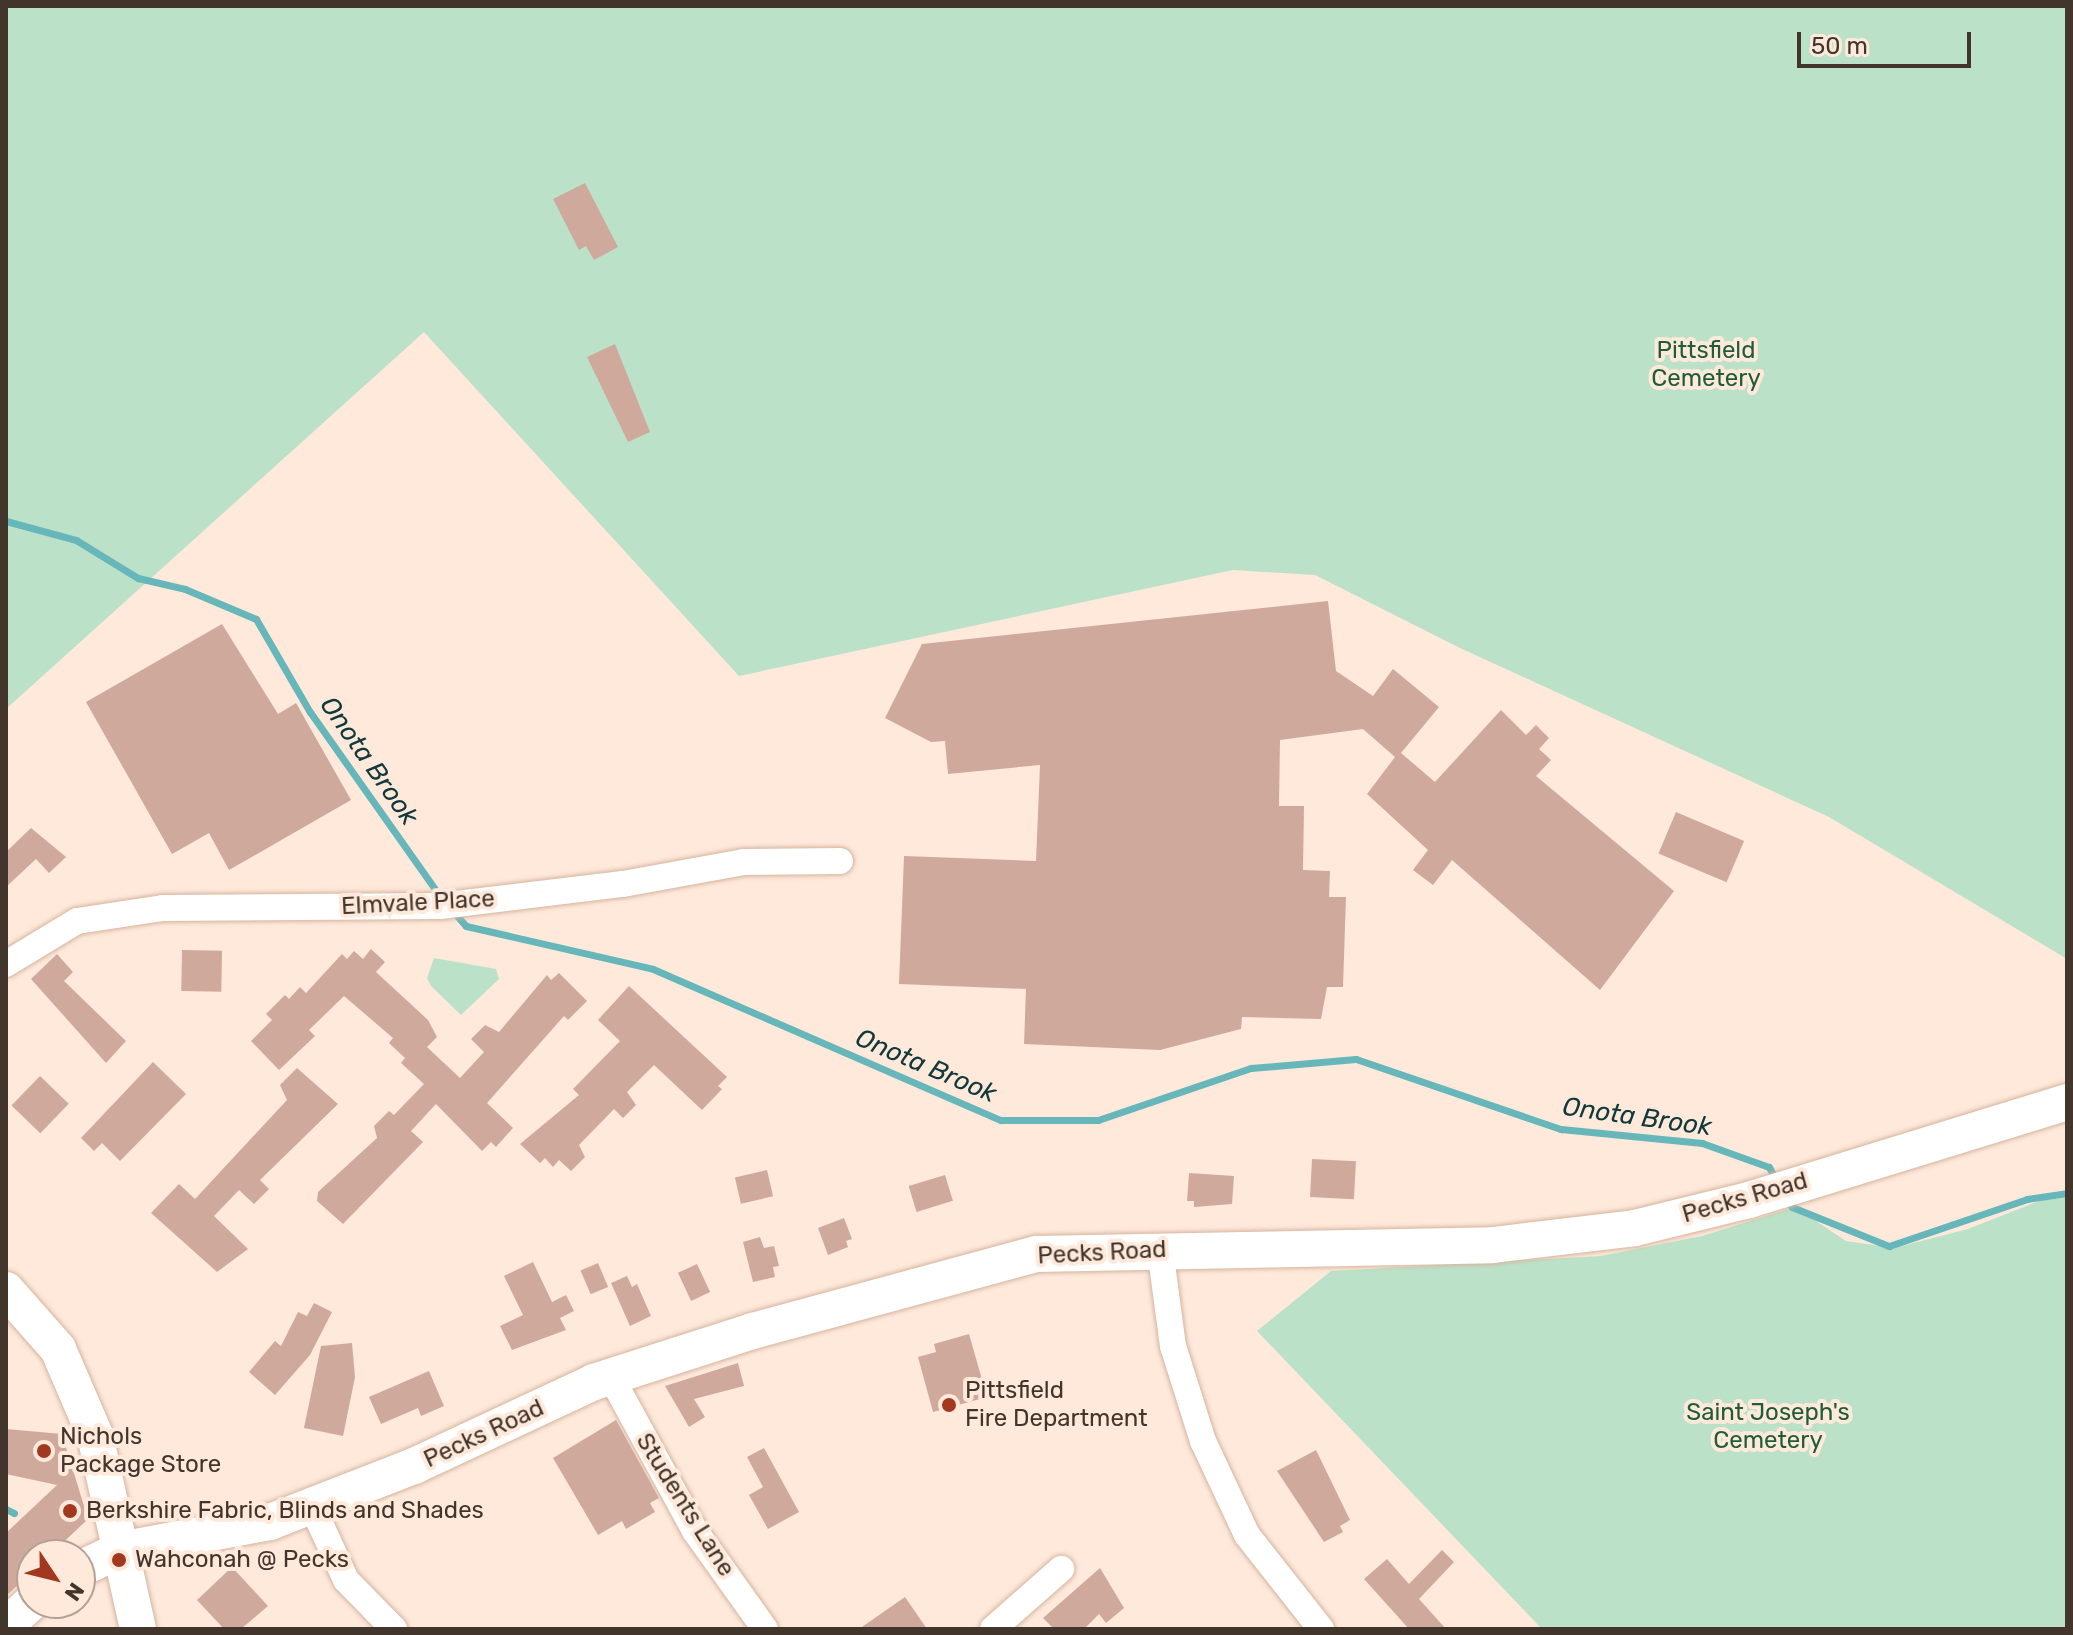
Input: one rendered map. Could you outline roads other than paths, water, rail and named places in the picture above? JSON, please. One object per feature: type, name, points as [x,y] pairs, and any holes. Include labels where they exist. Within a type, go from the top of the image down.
[{"type":"street","name":"Elmvale Place","points":[[6,964],[77,921],[163,908],[450,905],[744,862],[840,861]]},
{"type":"street","name":"Pecks Road","points":[[96,1561],[120,1550],[270,1522],[611,1377],[753,1331],[1036,1254],[1160,1249],[1493,1245],[1635,1228],[1769,1194],[2067,1102]]},
{"type":"street","points":[[1160,1249],[1173,1346],[1203,1441],[1247,1535],[1321,1629]]},
{"type":"street","points":[[6,1290],[58,1349],[95,1435],[138,1629]]},
{"type":"street","name":"Students Lane","points":[[611,1377],[695,1531],[765,1629]]},
{"type":"street","points":[[312,1506],[346,1580],[394,1629]]},
{"type":"street","points":[[993,1629],[1061,1569]]},
{"type":"waterway","name":"Onota Brook","points":[[6,521],[76,540],[138,578],[185,589],[256,619],[310,712],[441,898]]},
{"type":"waterway","name":"Onota Brook","points":[[452,910],[466,926],[653,969],[1001,1120],[1098,1120],[1251,1068],[1356,1059],[1561,1129],[1702,1143],[1769,1167],[1776,1180]]},
{"type":"waterway","name":"Onota Brook","points":[[1788,1201],[1792,1207],[1889,1246],[2027,1199],[2067,1193]]},
{"type":"waterway","points":[[6,1509],[14,1513]]},
{"type":"place","name":"Pittsfield Fire Department","points":[[949,1405]]},
{"type":"place","name":"Nichols Package Store","points":[[44,1451]]},
{"type":"place","name":"Berkshire Fabric, Blinds and Shades","points":[[70,1511]]},
{"type":"place","name":"Wahconah @ Pecks","points":[[119,1560]]},
{"type":"park label","name":"Pittsfield Cemetery","points":[[1706,365]]},
{"type":"park label","name":"Saint Joseph's Cemetery","points":[[1768,1427]]}]
